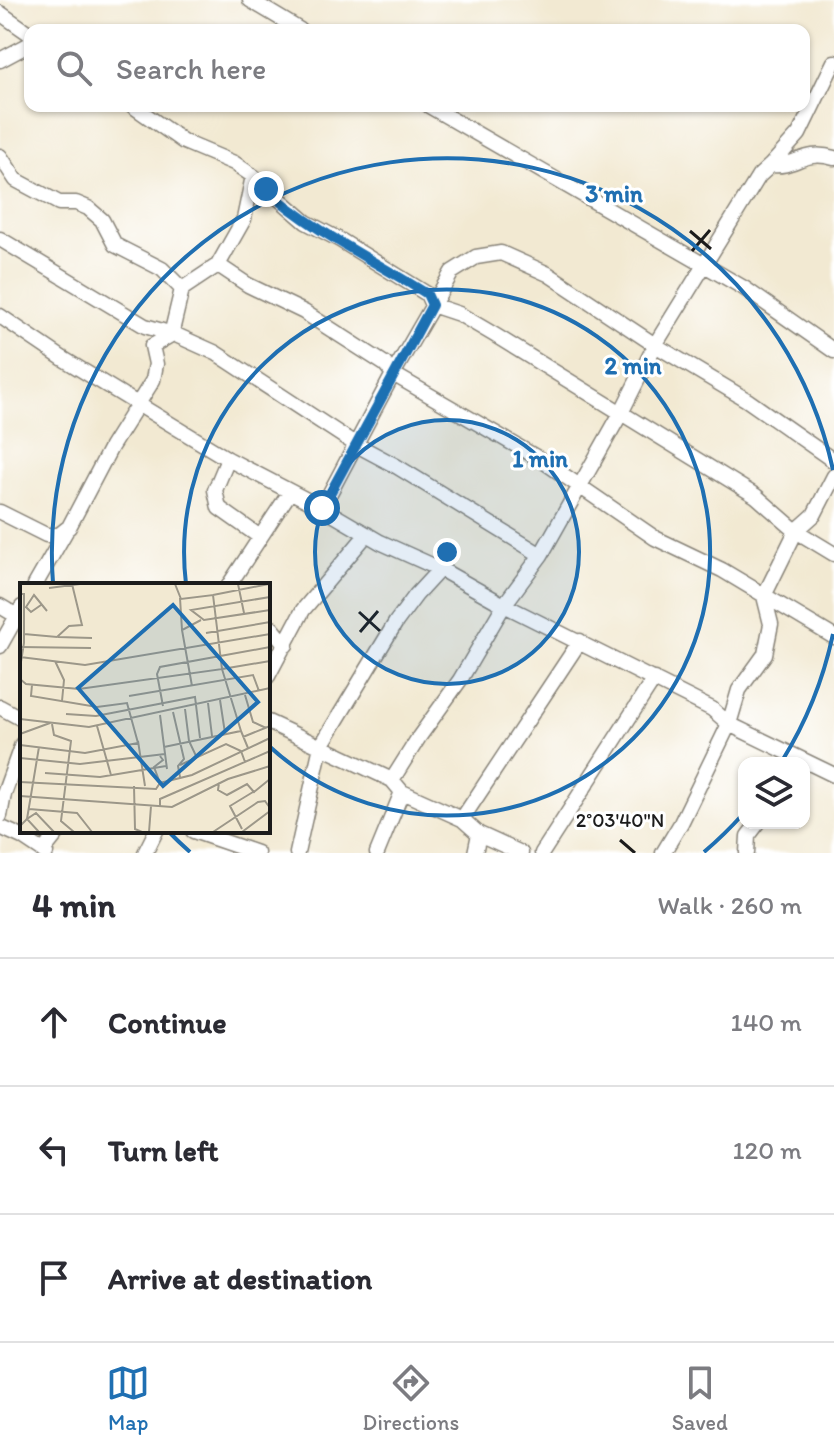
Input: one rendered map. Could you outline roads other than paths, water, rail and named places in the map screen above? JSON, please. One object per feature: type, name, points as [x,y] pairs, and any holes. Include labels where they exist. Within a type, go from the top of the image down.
[{"type":"street","points":[[250,0],[290,24]]},
{"type":"street","points":[[0,13],[24,30]]},
{"type":"street","points":[[0,60],[24,47]]},
{"type":"street","points":[[810,111],[834,62]]},
{"type":"street","points":[[142,112],[184,142],[234,163],[298,217],[427,294],[432,305],[459,314],[756,496],[796,531],[834,554]]},
{"type":"street","points":[[439,112],[744,288],[834,351]]},
{"type":"street","points":[[392,780],[460,680],[504,605],[541,555],[621,413],[655,345],[759,176],[799,134],[810,112]]},
{"type":"street","points":[[771,165],[782,166],[806,155],[834,158]]},
{"type":"street","points":[[0,156],[16,180],[59,203],[76,203],[88,208],[102,220],[115,245],[162,269],[182,289]]},
{"type":"street","points":[[36,583],[111,447],[153,380],[156,364],[152,346],[171,335],[182,289],[218,265],[244,219],[253,176]]},
{"type":"street","points":[[0,239],[145,326],[183,337],[216,353],[355,444],[432,487],[541,555]]},
{"type":"street","points":[[322,508],[393,374],[452,272],[476,257],[501,253],[548,274],[655,345],[747,400],[834,461]]},
{"type":"street","points":[[218,265],[248,285],[304,312],[385,364],[393,374],[543,461],[655,538],[722,570],[834,637]]},
{"type":"street","points":[[0,316],[62,358],[228,459],[504,605],[712,709],[729,724],[791,757]]},
{"type":"street","points":[[228,459],[215,490],[219,508],[260,537]]},
{"type":"street","points":[[663,853],[729,724],[739,690],[761,661],[771,624],[764,596],[796,531],[814,515],[834,476]]},
{"type":"street","points":[[230,583],[290,492]]},
{"type":"street","points":[[0,512],[46,535],[59,535],[69,527]]},
{"type":"street","points":[[270,673],[303,610],[367,534]]},
{"type":"street","points":[[297,853],[321,746],[396,622],[440,569]]},
{"type":"street","points":[[0,606],[20,614]]},
{"type":"street","points":[[0,646],[20,616]]},
{"type":"street","points":[[270,628],[280,635],[286,645]]},
{"type":"street","points":[[462,819],[580,641]]},
{"type":"street","points":[[542,853],[654,679]]},
{"type":"street","points":[[0,707],[20,718]]},
{"type":"street","points":[[270,723],[392,780],[402,792],[462,819],[479,834],[521,853]]},
{"type":"street","points":[[0,816],[4,794],[20,750]]},
{"type":"street","points":[[810,766],[834,775]]},
{"type":"street","points":[[377,853],[402,792]]},
{"type":"street","points":[[0,827],[44,852],[58,833]]},
{"type":"street","points":[[747,853],[748,836],[753,829]]},
{"type":"street","points":[[145,853],[155,833]]},
{"type":"street","points":[[199,833],[257,853]]},
{"type":"street","points":[[475,853],[479,834]]}]
